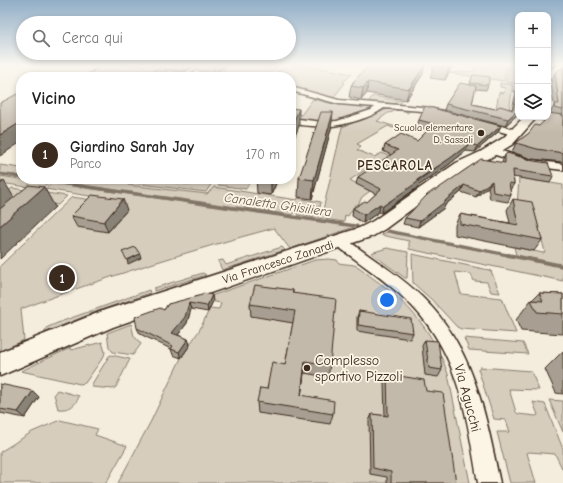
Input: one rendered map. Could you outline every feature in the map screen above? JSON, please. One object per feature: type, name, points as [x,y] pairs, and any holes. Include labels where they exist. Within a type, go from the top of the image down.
[{"type":"main road","name":"Via Francesco Zanardi","points":[[0,364],[105,320],[360,235],[379,225],[457,168],[492,151],[508,141],[528,120]]},
{"type":"street","points":[[296,90],[338,102],[422,109],[450,115]]},
{"type":"street","points":[[296,122],[323,125],[338,124],[374,112],[382,106]]},
{"type":"street","points":[[477,122],[517,133]]},
{"type":"street","points":[[492,151],[531,163],[563,167]]},
{"type":"street","name":"Via Agucchi","points":[[341,242],[408,292],[427,312],[444,334],[464,373],[489,483]]},
{"type":"lane","points":[[551,120],[563,122]]},
{"type":"shaded area","points":[[296,88],[296,88],[341,88],[333,98]]},
{"type":"shaded area","points":[[503,88],[513,88],[509,111],[496,109],[499,92],[504,93],[505,88]]},
{"type":"shaded area","points":[[373,96],[402,101],[400,104],[368,102]]},
{"type":"shaded area","points":[[313,99],[334,104],[369,107],[372,109],[343,120],[333,121],[296,119],[296,115],[301,115]]},
{"type":"shaded area","points":[[388,109],[410,111],[407,113],[406,111],[392,110],[393,112],[388,113],[377,121],[396,127],[393,128],[388,126],[357,144],[361,146],[357,150],[374,157],[382,153],[394,158],[386,164],[379,161],[350,180],[370,191],[362,197],[358,205],[355,205],[348,216],[345,215],[344,222],[297,215],[300,208],[323,210],[342,127]]},
{"type":"shaded area","points":[[0,165],[16,167],[16,175],[0,173]]},
{"type":"shaded area","points":[[0,176],[16,178],[16,184],[47,184],[41,189],[0,183]]},
{"type":"shaded area","points":[[519,178],[563,185],[563,265],[516,255],[514,247],[543,253],[545,252],[534,210],[517,206]]},
{"type":"shaded area","points":[[51,184],[59,184],[354,227],[290,249],[274,228],[210,246],[83,286],[21,309],[24,340],[0,352],[0,266],[72,197],[93,200],[96,197],[45,189]]},
{"type":"shaded area","points":[[75,184],[129,184],[128,185],[207,194],[214,187],[297,200],[298,198],[321,202],[320,207],[296,205],[293,215]]},
{"type":"shaded area","points":[[140,184],[211,184],[206,192]]},
{"type":"shaded area","points":[[217,184],[248,184],[246,189]]},
{"type":"shaded area","points":[[12,188],[67,196],[58,205],[2,196]]},
{"type":"shaded area","points":[[387,232],[563,267],[563,281],[409,249],[409,241],[381,235]]},
{"type":"shaded area","points":[[282,247],[285,250],[222,270],[218,261],[223,260],[226,265]]},
{"type":"shaded area","points":[[387,248],[408,252],[407,278],[371,253]]},
{"type":"shaded area","points":[[412,254],[491,271],[500,293],[491,292],[487,282],[474,281],[471,274],[455,272],[461,294],[502,298],[516,333],[461,329],[457,327],[432,300],[413,283]]},
{"type":"shaded area","name":"Complesso sportivo Pizzoli","points":[[315,260],[337,260],[339,263],[354,265],[362,269],[398,298],[428,332],[448,374],[470,483],[118,483],[151,421],[181,358],[200,329],[210,308],[219,309],[221,303],[204,300],[205,298]]},
{"type":"shaded area","points":[[203,273],[206,275],[154,291],[154,288]]},
{"type":"shaded area","points":[[149,290],[150,293],[98,311],[44,333],[48,327],[60,322]]},
{"type":"shaded area","points":[[131,324],[134,336],[141,344],[133,355],[113,352],[109,347],[107,333]]},
{"type":"shaded area","points":[[464,338],[523,343],[528,354],[469,350]]},
{"type":"shaded area","points":[[102,342],[105,352],[104,356],[85,383],[80,384],[21,371],[70,348],[71,350]]},
{"type":"shaded area","points":[[111,355],[130,359],[116,387],[113,389],[92,387],[92,384]]},
{"type":"shaded area","points":[[480,367],[531,371],[539,390],[509,389],[516,412],[518,414],[536,416],[538,415],[533,402],[545,404],[563,449],[563,470],[555,454],[529,452],[527,453],[536,483],[510,483],[497,432],[510,432],[506,420],[494,419],[478,369]]},
{"type":"shaded area","points":[[57,390],[79,396],[72,407],[58,409],[54,394]]},
{"type":"shaded area","points":[[549,400],[563,401],[563,432]]},
{"type":"shaded area","points":[[60,420],[98,429],[95,435],[127,446],[106,483],[0,483],[0,452],[32,432]]},
{"type":"building","points":[[457,88],[476,88],[472,104],[495,109],[500,106],[513,110],[515,102],[515,113],[508,119],[446,104]]},
{"type":"building","points":[[557,88],[563,88],[563,110],[554,108],[555,104],[559,104]]},
{"type":"building","points":[[16,95],[16,125],[0,135],[0,103]]},
{"type":"building","points":[[425,106],[501,126],[478,146],[469,144],[417,180],[419,181],[383,206],[380,204],[364,215],[353,208],[365,201],[367,202],[381,189],[358,177],[398,150],[385,145],[401,134],[417,141],[434,124],[419,120]]},
{"type":"building","points":[[296,109],[299,109],[296,116]]},
{"type":"building","points":[[321,112],[333,112],[314,180],[299,178]]},
{"type":"building","points":[[551,113],[563,115],[563,153],[537,149],[516,143],[529,133],[535,125],[539,126],[545,120],[551,120]]},
{"type":"building","points":[[507,153],[534,161],[548,163],[553,176],[513,170],[514,184],[509,183],[511,195],[493,192],[492,181],[479,191],[464,185],[420,221],[405,218],[427,195],[481,159],[505,163],[505,155]]},
{"type":"building","points":[[29,185],[44,187],[0,226],[0,209]]},
{"type":"building","points":[[92,195],[123,199],[104,222],[71,216]]},
{"type":"building","points":[[513,199],[532,202],[542,240],[460,224],[460,214],[518,225]]},
{"type":"building","points":[[135,247],[140,254],[127,260],[122,252]]},
{"type":"building","points":[[255,285],[293,290],[292,293],[336,299],[330,365],[305,361],[301,395],[334,401],[333,414],[257,402],[260,388],[267,389],[272,362],[285,365],[295,311],[250,304]]},
{"type":"building","points":[[203,293],[212,295],[207,306],[189,303],[185,317],[172,333],[188,339],[179,352],[171,349],[173,346],[137,328],[135,317],[160,308],[164,310],[168,304],[202,295]]},
{"type":"building","points":[[539,293],[563,294],[563,314],[537,312],[531,300],[543,301]]},
{"type":"building","points":[[359,311],[411,319],[413,333],[358,325]]},
{"type":"building","points":[[425,340],[438,341],[442,370],[429,368]]},
{"type":"building","points":[[387,374],[424,380],[426,391],[443,393],[456,483],[391,483],[391,472],[373,468],[372,414],[388,416]]},
{"type":"building","points":[[0,384],[33,391],[18,412],[0,409]]},
{"type":"waterway","name":"Canaletta Ghisiliera","points":[[0,174],[16,176]]},
{"type":"waterway","name":"Canaletta Ghisiliera","points":[[67,184],[357,226]]},
{"type":"waterway","name":"Canaletta Ghisiliera","points":[[388,231],[563,266]]},
{"type":"place","name":"Scuola elementare D. Sassoli","points":[[481,133]]},
{"type":"place","name":"Giardino Sarah Jay","points":[[62,278]]},
{"type":"place","name":"Complesso sportivo Pizzoli","points":[[307,368]]},
{"type":"district","name":"PESCAROLA","points":[[395,165]]}]
